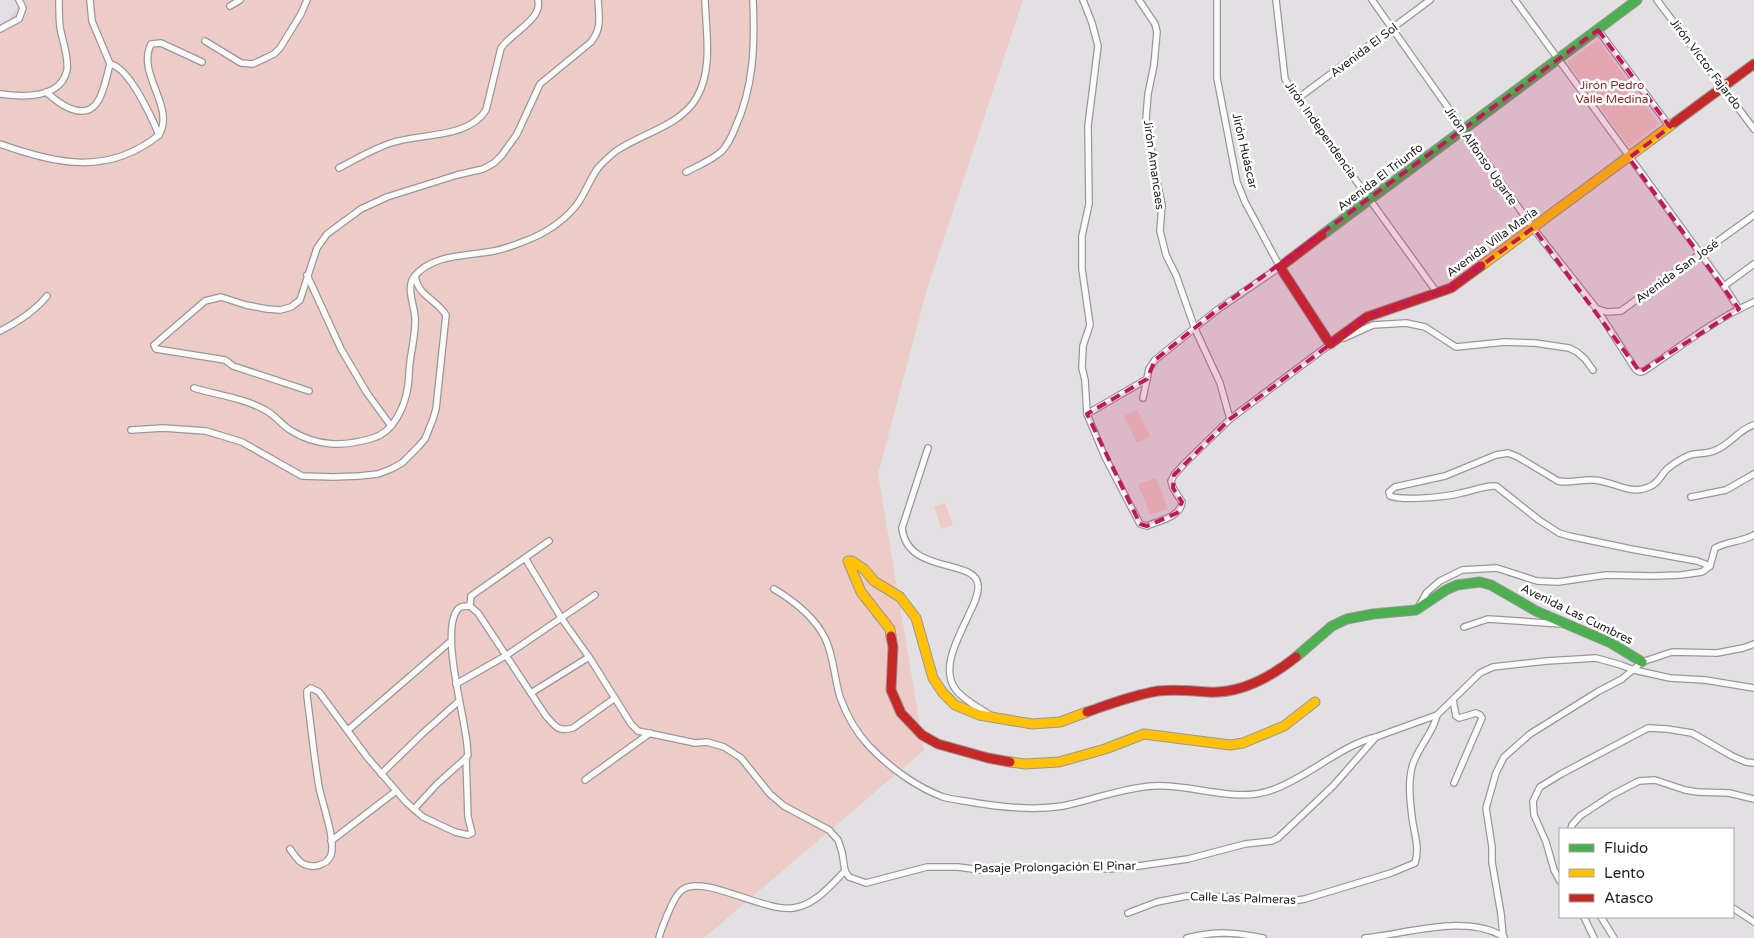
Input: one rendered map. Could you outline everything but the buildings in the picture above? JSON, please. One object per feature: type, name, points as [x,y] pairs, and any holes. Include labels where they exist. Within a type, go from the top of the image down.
[{"type":"street","points":[[0,29],[19,19],[23,8],[19,0]]},
{"type":"street","points":[[0,94],[14,96],[46,92],[53,89],[62,80],[67,70],[67,62],[60,26],[59,0]]},
{"type":"street","points":[[46,92],[68,108],[84,111],[92,108],[100,98],[110,64],[92,21],[90,0]]},
{"type":"street","points":[[230,6],[240,0]]},
{"type":"street","points":[[205,41],[241,63],[254,64],[274,54],[280,48],[301,14],[307,0]]},
{"type":"street","points":[[339,168],[375,148],[394,142],[461,130],[482,117],[486,110],[501,48],[507,40],[531,20],[539,8],[538,0]]},
{"type":"street","points":[[309,391],[233,366],[226,360],[156,349],[154,347],[205,301],[214,298],[226,298],[246,305],[267,309],[280,310],[291,307],[300,300],[304,292],[307,275],[317,248],[327,234],[361,210],[387,197],[494,163],[517,134],[540,84],[591,42],[597,34],[599,28],[598,0]]},
{"type":"street","points":[[194,388],[250,403],[265,410],[290,430],[319,444],[342,444],[374,438],[384,433],[391,426],[402,407],[408,387],[415,318],[410,290],[412,279],[419,271],[441,260],[496,250],[540,235],[556,225],[576,206],[598,168],[606,160],[626,144],[673,121],[688,110],[697,96],[706,64],[705,0]]},
{"type":"street","points":[[686,172],[716,156],[723,150],[730,141],[740,117],[752,67],[754,32],[752,0]]},
{"type":"street","points":[[1083,0],[1098,46],[1088,126],[1089,204],[1082,236],[1082,269],[1090,320],[1083,346],[1082,368],[1086,380],[1087,414],[1147,379]]},
{"type":"street","name":"Jirón Amancaes","points":[[1139,0],[1155,24],[1157,32],[1146,119],[1162,205],[1160,231],[1166,255],[1176,275],[1195,329],[1220,383],[1230,419]]},
{"type":"street","name":"Jirón Huáscar","points":[[1217,0],[1217,78],[1237,182],[1245,202],[1280,267],[1330,344]]},
{"type":"street","name":"Jirón Independencia","points":[[1276,0],[1285,79],[1297,100],[1438,294]]},
{"type":"street","name":"Jirón Alfonso Ugarte","points":[[1372,0],[1533,228],[1596,308],[1636,370],[1644,371],[1739,309]]},
{"type":"street","name":"Avenida El Sol","points":[[1297,100],[1430,0]]},
{"type":"street","points":[[1515,0],[1739,309],[1754,302]]},
{"type":"street","name":"Avenida El Triunfo","points":[[1143,398],[1149,369],[1155,360],[1217,310],[1280,267],[1637,0]]},
{"type":"street","name":"Jirón Víctor Fajardo","points":[[1657,0],[1754,129]]},
{"type":"street","points":[[1598,30],[1670,127]]},
{"type":"street","points":[[0,144],[45,158],[76,163],[108,160],[133,152],[159,135],[164,127],[157,93],[148,69],[148,51],[151,44],[161,42],[202,62]]},
{"type":"street","points":[[110,64],[116,65],[126,76],[153,120],[159,135]]},
{"type":"street","name":"Avenida Villa María","points":[[1087,414],[1105,457],[1130,507],[1142,526],[1147,526],[1179,511],[1182,502],[1173,488],[1171,481],[1174,475],[1230,419],[1297,371],[1367,317],[1451,288],[1754,64]]},
{"type":"street","name":"Avenida San José","points":[[1596,308],[1607,312],[1622,310],[1754,216]]},
{"type":"street","points":[[1724,286],[1754,264]]},
{"type":"street","points":[[307,275],[341,349],[367,394],[391,426]]},
{"type":"street","points":[[131,430],[163,428],[206,431],[242,442],[302,476],[359,476],[378,474],[391,469],[402,463],[418,447],[427,433],[436,409],[446,315],[437,303],[424,294],[416,285],[415,276]]},
{"type":"street","points":[[0,331],[18,322],[47,296]]},
{"type":"street","points":[[1330,344],[1373,325],[1406,324],[1425,327],[1456,347],[1505,342],[1535,343],[1569,348],[1585,359],[1593,370]]},
{"type":"street","points":[[1710,566],[1698,561],[1559,533],[1539,520],[1496,486],[1489,485],[1459,494],[1398,499],[1390,496],[1389,492],[1395,487],[1445,476],[1496,455],[1508,453],[1558,481],[1600,480],[1626,489],[1644,489],[1657,482],[1668,468],[1690,455],[1716,451],[1746,427],[1754,425]]},
{"type":"street","points":[[928,448],[902,528],[902,535],[912,549],[924,559],[966,571],[978,582],[978,594],[949,664],[951,678],[956,690],[996,719]]},
{"type":"street","points":[[1691,497],[1726,490],[1754,474]]},
{"type":"street","points":[[1416,610],[1427,592],[1440,581],[1462,570],[1497,568],[1537,582],[1558,582],[1606,575],[1681,575],[1702,572],[1710,566],[1715,548],[1728,542],[1743,540],[1754,535]]},
{"type":"street","points":[[470,606],[471,596],[549,541]]},
{"type":"street","points":[[525,558],[562,619],[589,657],[631,724],[638,731],[695,743],[708,742],[724,747],[741,758],[770,794],[784,806],[829,830],[838,840],[845,870],[824,893],[806,904],[794,908],[779,908],[706,886],[689,886],[681,890],[675,898],[659,938]]},
{"type":"street","name":"Avenida Las Cumbres","points":[[1314,702],[1284,726],[1244,743],[1230,745],[1144,734],[1105,749],[1059,762],[1025,764],[988,758],[938,744],[922,735],[901,713],[894,700],[891,690],[892,635],[890,629],[862,592],[848,561],[852,561],[864,569],[874,580],[900,598],[916,618],[933,678],[943,693],[955,705],[979,715],[1032,724],[1060,722],[1134,696],[1159,691],[1186,689],[1209,692],[1238,689],[1263,679],[1293,659],[1332,626],[1356,616],[1416,610],[1457,585],[1480,582],[1491,585],[1536,611],[1611,643],[1642,662]]},
{"type":"street","points":[[774,589],[796,603],[811,618],[825,638],[840,698],[853,725],[868,746],[918,785],[944,797],[986,805],[1024,809],[1062,806],[1152,786],[1239,795],[1271,791],[1303,776],[1363,740],[1437,715],[1480,673],[1492,667],[1596,658],[1634,670],[1670,678],[1754,688]]},
{"type":"street","points":[[456,684],[507,655],[596,595]]},
{"type":"street","points":[[290,849],[300,862],[314,866],[324,864],[331,856],[331,840],[319,787],[307,691],[311,688],[319,692],[367,757],[414,810],[423,818],[455,832],[468,835],[472,833],[468,817],[466,732],[456,684],[451,641],[452,623],[457,611],[463,606],[470,606],[478,613],[531,693],[557,728],[564,730],[572,728],[615,698]]},
{"type":"street","points":[[1464,627],[1488,619],[1565,624]]},
{"type":"street","points":[[348,730],[451,641]]},
{"type":"street","points":[[1504,937],[1492,862],[1492,847],[1486,808],[1496,773],[1504,757],[1530,734],[1599,691],[1622,679],[1642,662],[1672,652],[1717,652],[1743,648],[1754,644]]},
{"type":"street","points":[[531,693],[589,657]]},
{"type":"street","points":[[1454,700],[1456,716],[1459,718],[1476,713],[1482,718],[1454,782]]},
{"type":"street","points":[[382,774],[422,734],[459,701]]},
{"type":"street","name":"Calle Las Palmeras","points":[[1128,913],[1157,902],[1187,896],[1243,897],[1293,901],[1305,899],[1391,873],[1415,863],[1418,849],[1409,790],[1412,767],[1416,756],[1435,725],[1437,715]]},
{"type":"street","points":[[1559,878],[1554,870],[1546,842],[1534,815],[1533,801],[1540,787],[1561,774],[1648,728],[1667,729],[1692,734],[1732,756],[1754,763]]},
{"type":"street","points":[[585,780],[650,733]]},
{"type":"street","name":"Pasaje Prolongación El Pinar","points":[[845,870],[850,877],[866,883],[927,867],[980,870],[1088,866],[1124,868],[1188,860],[1245,844],[1272,841],[1278,838],[1333,786],[1376,737]]},
{"type":"street","points":[[414,810],[437,784],[466,758]]},
{"type":"street","points":[[1571,828],[1580,816],[1612,795],[1639,781],[1655,780],[1685,790],[1729,793],[1754,799]]},
{"type":"street","points":[[331,840],[396,791]]},
{"type":"street","points":[[1734,909],[1754,922]]},
{"type":"street","points":[[1584,918],[1594,938]]},
{"type":"street","points":[[1602,918],[1614,938]]},
{"type":"street","points":[[1365,938],[1384,936],[1417,928],[1465,926],[1484,928],[1504,937]]},
{"type":"street","points":[[1187,938],[1210,932],[1240,933],[1263,938]]},
{"type":"highlighted area","points":[[1598,30],[1670,127],[1629,158],[1739,309],[1640,372],[1533,228],[1451,288],[1367,317],[1230,419],[1174,475],[1173,488],[1182,502],[1177,513],[1147,526],[1140,524],[1087,414],[1147,379],[1155,360],[1217,310]]},
{"type":"green space","points":[[22,0],[1023,0],[927,289],[878,474],[924,750],[704,938],[0,938],[0,34]]},
{"type":"green space","name":"Jirón Pedro Valle Medina","points":[[1598,40],[1659,124],[1629,147],[1567,62]]},
{"type":"green space","points":[[1137,410],[1150,436],[1137,443],[1124,416]]},
{"type":"green space","points":[[1156,478],[1168,509],[1150,515],[1138,484]]},
{"type":"green space","points":[[945,503],[953,525],[941,529],[934,506]]},
{"type":"traffic: fast","points":[[1322,235],[1637,0]]},
{"type":"traffic: fast","points":[[1296,657],[1332,626],[1347,619],[1373,614],[1416,610],[1457,585],[1480,582],[1491,585],[1536,611],[1611,643],[1642,662]]},
{"type":"traffic: slow","points":[[1481,266],[1674,123]]},
{"type":"traffic: slow","points":[[891,636],[890,629],[861,592],[848,561],[852,561],[864,569],[874,581],[900,597],[916,618],[933,678],[943,693],[955,705],[979,715],[1032,724],[1060,722],[1087,712]]},
{"type":"traffic: slow","points":[[1010,762],[1025,764],[1059,762],[1105,749],[1144,734],[1230,745],[1243,743],[1284,726],[1315,702]]},
{"type":"traffic: jam","points":[[1674,123],[1754,64]]},
{"type":"traffic: jam","points":[[1322,235],[1280,267],[1330,344],[1367,317],[1451,288],[1481,266]]},
{"type":"traffic: jam","points":[[891,636],[893,647],[891,690],[901,713],[922,735],[938,744],[1010,762]]},
{"type":"traffic: jam","points":[[1087,712],[1131,697],[1158,691],[1220,692],[1232,690],[1255,683],[1296,657]]}]
